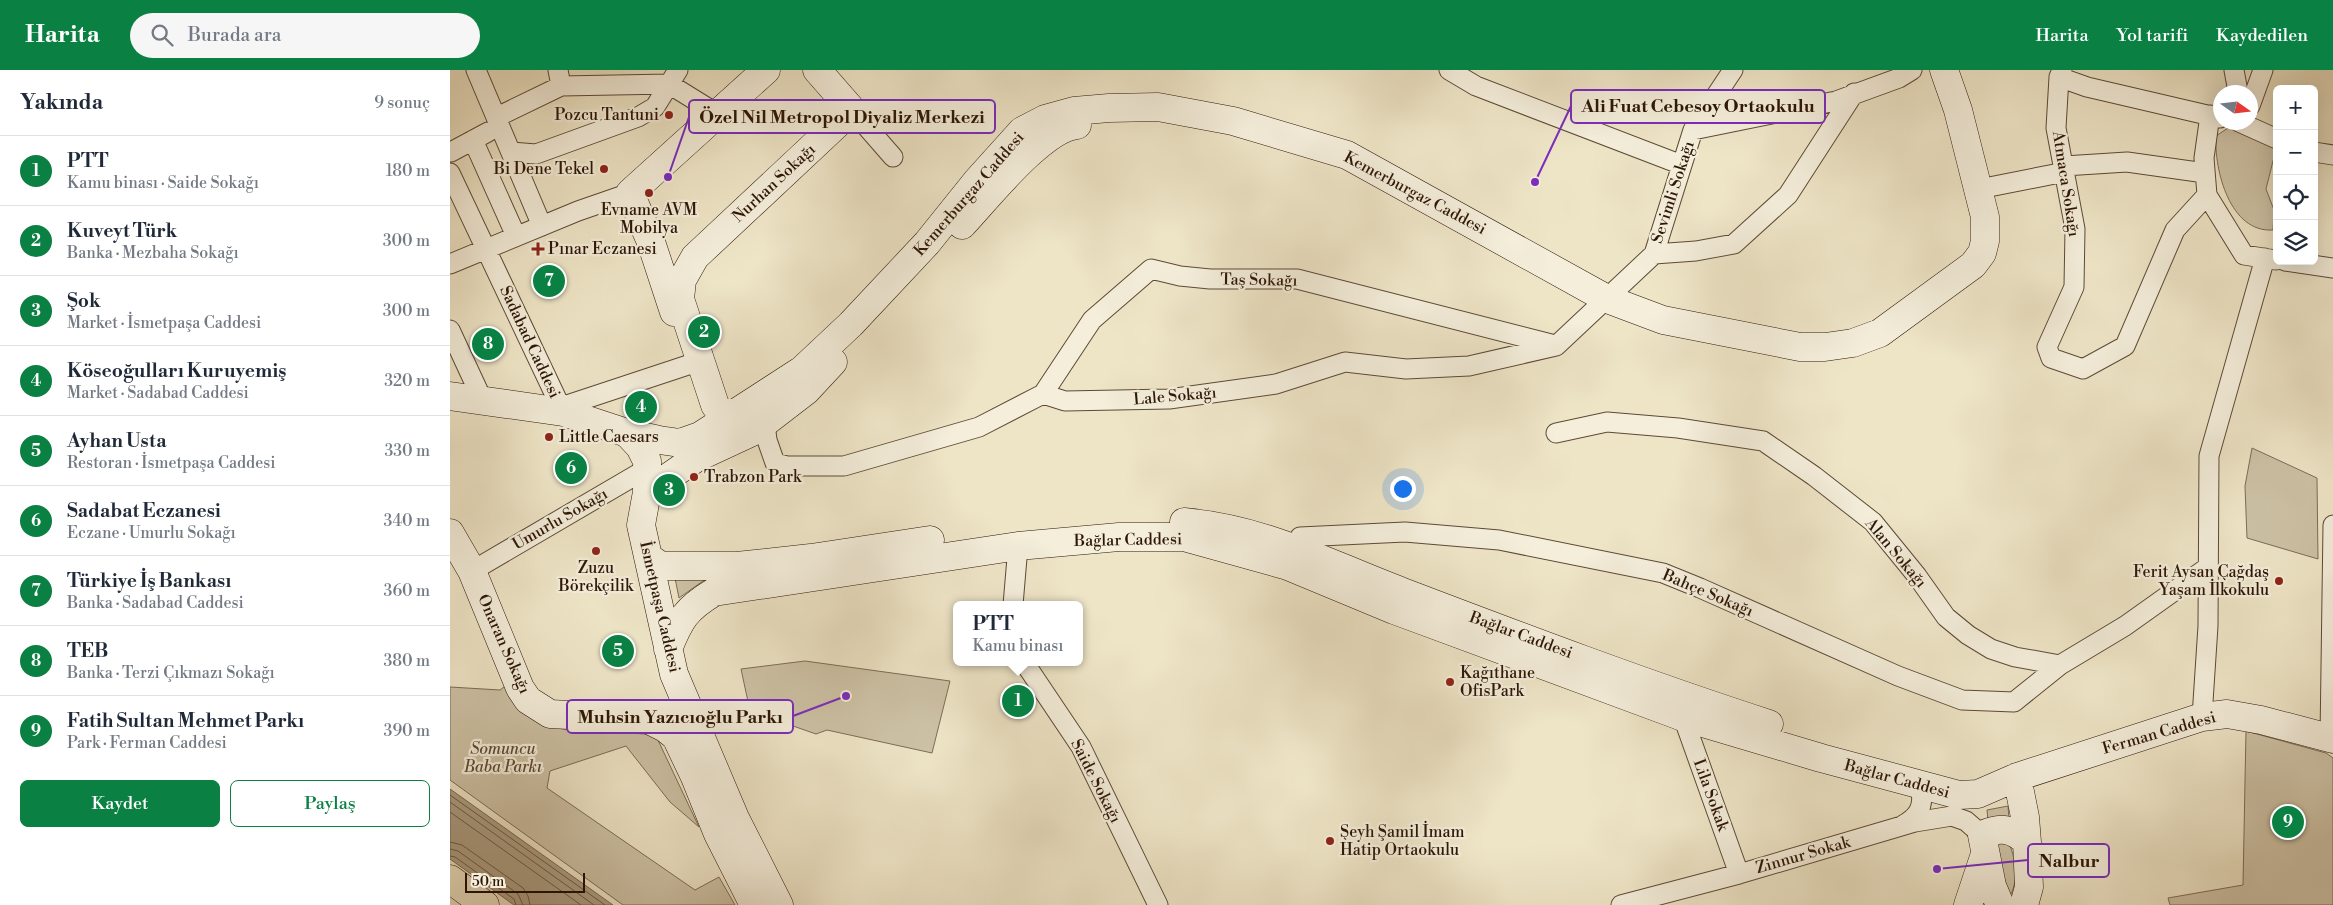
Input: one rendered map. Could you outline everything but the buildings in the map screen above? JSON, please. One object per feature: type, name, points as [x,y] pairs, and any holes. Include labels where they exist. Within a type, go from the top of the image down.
[{"type":"main road","points":[[450,879],[485,905]]},
{"type":"street","points":[[476,70],[486,130],[516,236]]},
{"type":"street","points":[[450,264],[485,248],[630,193],[766,70]]},
{"type":"street","points":[[817,70],[893,157]]},
{"type":"street","points":[[1449,70],[1476,86],[1682,165]]},
{"type":"street","name":"Sevimli Sokağı","points":[[1607,299],[1654,254],[1693,130],[1733,70]]},
{"type":"street","points":[[1693,130],[1836,101],[1899,78],[1912,70]]},
{"type":"street","name":"Kemerburgaz Caddesi","points":[[708,432],[802,370],[851,324],[927,243],[976,182],[1022,131],[1045,119],[1074,111],[1158,107],[1233,121],[1347,155],[1607,299],[1663,320],[1800,347],[1825,347],[1854,343],[1880,333],[1973,265],[1982,253],[1985,217],[1958,110],[1944,70]]},
{"type":"street","points":[[2234,70],[2237,85]]},
{"type":"street","points":[[2258,85],[2263,70]]},
{"type":"street","name":"Atmaca Sokağı","points":[[2207,195],[2175,230],[2125,346],[2083,369],[2051,358],[2046,347],[2074,287],[2075,229],[2056,128],[2061,73],[2087,87],[2213,116]]},
{"type":"street","points":[[511,152],[536,154],[638,118],[655,107],[673,77]]},
{"type":"street","points":[[451,152],[486,130],[559,78],[673,77],[718,115]]},
{"type":"street","name":"Sevimli Sokağı","points":[[1654,254],[1696,251],[1734,244],[1788,195],[1854,93]]},
{"type":"street","name":"Nurhan Sokağı","points":[[708,432],[714,405],[680,299],[682,280],[695,257],[852,110]]},
{"type":"street","name":"Kemerburgaz Caddesi","points":[[708,432],[754,431],[806,391],[1036,146],[1058,131],[1073,126],[1158,120],[1229,133],[1322,159],[1380,188],[1578,299],[1607,299]]},
{"type":"street","name":"Atmaca Sokağı","points":[[2213,124],[2204,158],[2207,195],[2244,255],[2271,259]]},
{"type":"street","points":[[486,130],[511,152],[542,226]]},
{"type":"street","points":[[2258,130],[2273,137]]},
{"type":"street","points":[[2318,153],[2333,156]]},
{"type":"street","points":[[1979,189],[2064,169],[2127,162],[2206,173]]},
{"type":"street","name":"Sadabad Caddesi","points":[[450,173],[562,409],[627,433],[708,432]]},
{"type":"street","points":[[627,433],[640,448],[647,480],[708,432],[706,409],[651,242],[630,193]]},
{"type":"street","points":[[651,242],[678,257],[695,257]]},
{"type":"street","points":[[2202,717],[2208,626],[2209,456],[2271,259]]},
{"type":"street","points":[[2312,265],[2333,268]]},
{"type":"street","name":"Taş Sokağı","points":[[1043,394],[1092,320],[1151,268],[1180,276],[1210,279],[1298,279],[1556,346]]},
{"type":"street","name":"Lale Sokağı","points":[[1043,394],[1066,401],[1169,398],[1276,384],[1345,362],[1406,369],[1469,366],[1556,346],[1607,299]]},
{"type":"street","points":[[450,330],[482,399]]},
{"type":"street","points":[[450,396],[562,409],[691,364]]},
{"type":"street","points":[[765,422],[767,440],[775,463],[787,466],[844,466],[979,427],[1043,394]]},
{"type":"street","name":"Alan Sokağı","points":[[1556,433],[1607,422],[1678,428],[1763,441],[1814,476],[1873,522],[1917,576],[1946,617],[1968,635],[1991,648],[2015,657],[2060,665]]},
{"type":"street","name":"İsmetpaşa Caddesi","points":[[647,480],[641,526],[671,662],[735,818],[779,905]]},
{"type":"street","name":"Umurlu Sokağı","points":[[472,571],[647,480]]},
{"type":"street","name":"Bağlar Caddesi","points":[[648,557],[660,566],[737,566],[811,558],[1021,527],[1118,519],[1186,522],[1235,529],[1394,610],[1683,717],[1914,784],[1959,795],[1978,794],[2017,777]]},
{"type":"street","points":[[2331,738],[2333,525]]},
{"type":"street","name":"Bahçe Sokağı","points":[[1291,556],[1300,537],[1405,532],[1499,540],[1663,573],[1898,676],[1962,700],[2014,702],[2060,665]]},
{"type":"street","name":"Onaran Sokağı","points":[[450,533],[472,571],[520,688],[528,700],[550,714],[647,720]]},
{"type":"street","name":"Bağlar Caddesi","points":[[647,720],[660,705],[687,612],[693,605],[714,592],[1018,546],[1119,537],[1184,537],[1291,556],[1401,591],[1689,698],[1823,742],[1954,777],[1991,774],[2017,777]]},
{"type":"street","points":[[1013,601],[1018,546]]},
{"type":"street","points":[[2060,665],[2125,626],[2208,567]]},
{"type":"street","name":"Saide Sokağı","points":[[1027,666],[1081,747],[1158,905]]},
{"type":"street","name":"Ferman Caddesi","points":[[2017,777],[2202,717],[2227,714],[2331,738]]},
{"type":"street","name":"Lila Sokak","points":[[1683,717],[1739,874]]},
{"type":"street","points":[[647,720],[665,728],[676,737],[684,750],[718,834],[754,905]]},
{"type":"street","points":[[2017,777],[2025,817],[2027,842],[2029,887],[2024,905]]},
{"type":"street","points":[[1902,826],[1916,818],[1921,807],[1921,792],[1914,784]]},
{"type":"street","points":[[1959,795],[1970,808],[1984,844],[1992,886],[2000,905]]},
{"type":"street","name":"Zinnur Sokak","points":[[1624,905],[1739,874],[1902,826],[1952,816],[1966,821],[1984,844]]},
{"type":"street","points":[[1968,905],[1984,844],[2000,829],[2010,830],[2027,842]]},
{"type":"green space","points":[[2225,130],[2239,130],[2273,147],[2273,161],[2266,189],[2273,207],[2273,230],[2258,228],[2246,221],[2236,211],[2222,181],[2216,150],[2216,136]]},
{"type":"green space","points":[[2252,448],[2317,478],[2318,559],[2247,538],[2245,486]]},
{"type":"green space","points":[[710,576],[679,598],[675,578]]},
{"type":"green space","points":[[805,661],[950,681],[932,753],[827,730],[816,734],[750,711],[741,669]]},
{"type":"green space","name":"Somuncu Baba Parkı","points":[[509,683],[515,697],[525,712],[532,719],[542,724],[570,730],[645,734],[657,738],[699,827],[670,802],[626,746],[550,771],[547,788],[695,890],[719,877],[735,905],[623,905],[450,780],[450,687],[500,690]]},
{"type":"green space","points":[[2246,731],[2326,753],[2333,758],[2333,905],[2170,905],[2168,898],[2243,885]]},
{"type":"green space","points":[[2008,806],[2009,819],[1988,821],[1987,810]]},
{"type":"green space","points":[[2008,842],[2013,855],[2015,870],[2014,885],[2009,897],[1995,843]]},
{"type":"water","points":[[450,789],[613,905],[514,905],[450,859]]},
{"type":"place","name":"Pozcu Tantuni","points":[[669,115]]},
{"type":"place","name":"Bi Dene Tekel","points":[[604,169]]},
{"type":"place","name":"Özel Nil Metropol Diyaliz Merkezi","points":[[668,177]]},
{"type":"place","name":"Ali Fuat Cebesoy Ortaokulu","points":[[1535,182]]},
{"type":"place","name":"Evname AVM Mobilya","points":[[649,193]]},
{"type":"place","name":"Pınar Eczanesi","points":[[538,249]]},
{"type":"place","name":"Türkiye İş Bankası","points":[[549,281]]},
{"type":"place","name":"Kuveyt Türk","points":[[704,332]]},
{"type":"place","name":"TEB","points":[[488,344]]},
{"type":"place","name":"Köseoğulları Kuruyemiş","points":[[641,407]]},
{"type":"place","name":"Little Caesars","points":[[549,437]]},
{"type":"place","name":"Sadabat Eczanesi","points":[[571,468]]},
{"type":"place","name":"Trabzon Park","points":[[694,477]]},
{"type":"place","name":"Şok","points":[[669,490]]},
{"type":"place","name":"Zuzu Börekçilik","points":[[596,551]]},
{"type":"place","name":"Ferit Aysan Çağdaş Yaşam İlkokulu","points":[[2279,581]]},
{"type":"place","name":"Ayhan Usta","points":[[618,651]]},
{"type":"place","name":"Kağıthane OfisPark","points":[[1450,682]]},
{"type":"place","name":"Muhsin Yazıcıoğlu Parkı","points":[[846,696]]},
{"type":"place","name":"PTT","points":[[1018,701]]},
{"type":"place","name":"Fatih Sultan Mehmet Parkı","points":[[2288,822]]},
{"type":"place","name":"Şeyh Şamil İmam Hatip Ortaokulu","points":[[1330,841]]},
{"type":"place","name":"Nalbur","points":[[1937,869]]}]
